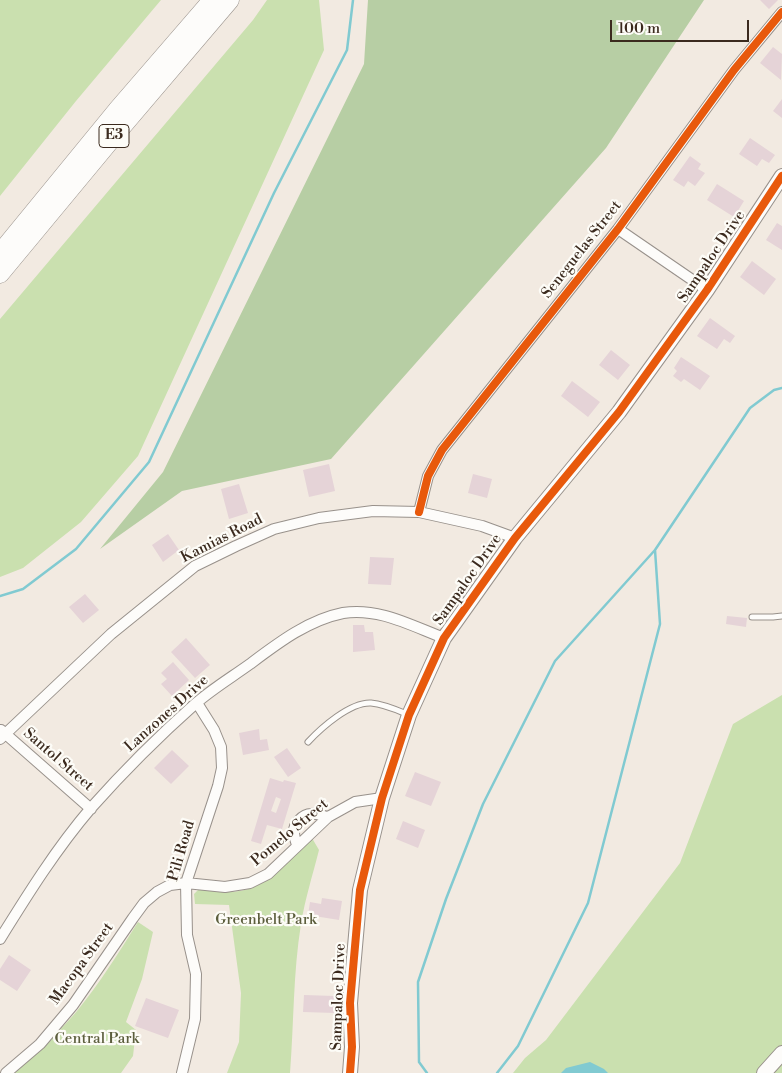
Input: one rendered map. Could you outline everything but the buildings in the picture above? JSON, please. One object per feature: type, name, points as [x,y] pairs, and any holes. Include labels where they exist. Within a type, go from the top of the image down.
[{"type":"highway","name":"E3","points":[[0,253],[117,110],[212,0]]},
{"type":"highway","name":"E3","points":[[0,274],[230,0]]},
{"type":"street","name":"Seneguelas Street","points":[[419,512],[428,476],[442,450],[618,229],[734,70],[782,12]]},
{"type":"street","name":"Sampaloc Drive","points":[[350,1073],[352,1047],[350,1004],[360,890],[382,798],[409,715],[444,638],[515,538],[618,412],[707,290],[782,176]]},
{"type":"street","points":[[618,229],[707,290]]},
{"type":"street","name":"Kamias Road","points":[[2,734],[110,634],[195,566],[274,529],[319,518],[373,511],[419,512],[482,526],[515,538]]},
{"type":"street","name":"Lanzones Drive","points":[[0,939],[31,888],[91,809],[149,748],[197,702],[281,641],[314,622],[343,613],[366,612],[386,616],[444,638]]},
{"type":"street","name":"Pili Road","points":[[182,1073],[195,1019],[196,992],[196,974],[186,935],[186,883],[218,786],[222,768],[220,747],[214,730],[197,702]]},
{"type":"street","name":"Santol Street","points":[[2,734],[91,809]]},
{"type":"street","name":"Pomelo Street","points":[[186,883],[225,887],[250,883],[268,874],[328,817],[355,802],[382,798]]},
{"type":"street","points":[[297,845],[294,828],[299,819],[309,814],[328,817]]},
{"type":"street","name":"Macopa Street","points":[[6,1073],[40,1044],[73,1005],[144,903],[157,892],[170,885],[186,883]]},
{"type":"street","points":[[764,1073],[782,1053]]},
{"type":"lane","points":[[752,617],[773,618],[782,616]]},
{"type":"lane","points":[[308,742],[323,725],[354,707],[369,703],[409,715]]},
{"type":"green space","points":[[0,0],[161,0],[76,101],[0,196]]},
{"type":"green space","points":[[267,0],[319,0],[324,50],[138,456],[81,522],[23,568],[0,577],[0,319],[253,20]]},
{"type":"green space","points":[[368,0],[704,0],[606,148],[331,459],[182,491],[100,549],[163,472],[364,64]]},
{"type":"green space","points":[[782,695],[782,1073],[513,1073],[525,1058],[546,1040],[680,863],[733,724]]},
{"type":"green space","name":"Greenbelt Park","points":[[312,838],[319,850],[298,942],[290,1073],[227,1073],[239,1042],[241,993],[229,905],[195,904],[194,894],[201,887],[223,892],[238,891],[263,883],[283,867]]},
{"type":"green space","name":"Central Park","points":[[138,922],[153,932],[142,979],[126,1022],[136,1030],[133,1056],[121,1073],[14,1073],[47,1043],[77,1011]]},
{"type":"water","points":[[590,1062],[608,1073],[561,1073],[566,1068]]},
{"type":"waterway","points":[[0,596],[23,589],[76,549],[149,462],[274,193],[347,50],[353,0]]},
{"type":"waterway","points":[[427,1073],[419,1062],[418,982],[446,899],[483,804],[555,661],[655,550],[750,408],[774,390],[782,388]]},
{"type":"waterway","points":[[497,1073],[518,1046],[588,903],[660,624],[655,550]]},
{"type":"cycle path","points":[[419,512],[428,476],[442,450],[618,229],[734,70],[782,12]]},
{"type":"cycle path","points":[[350,1073],[352,1047],[350,1003],[360,890],[382,798],[409,715],[444,638],[515,538],[619,412],[707,290],[782,176]]}]
